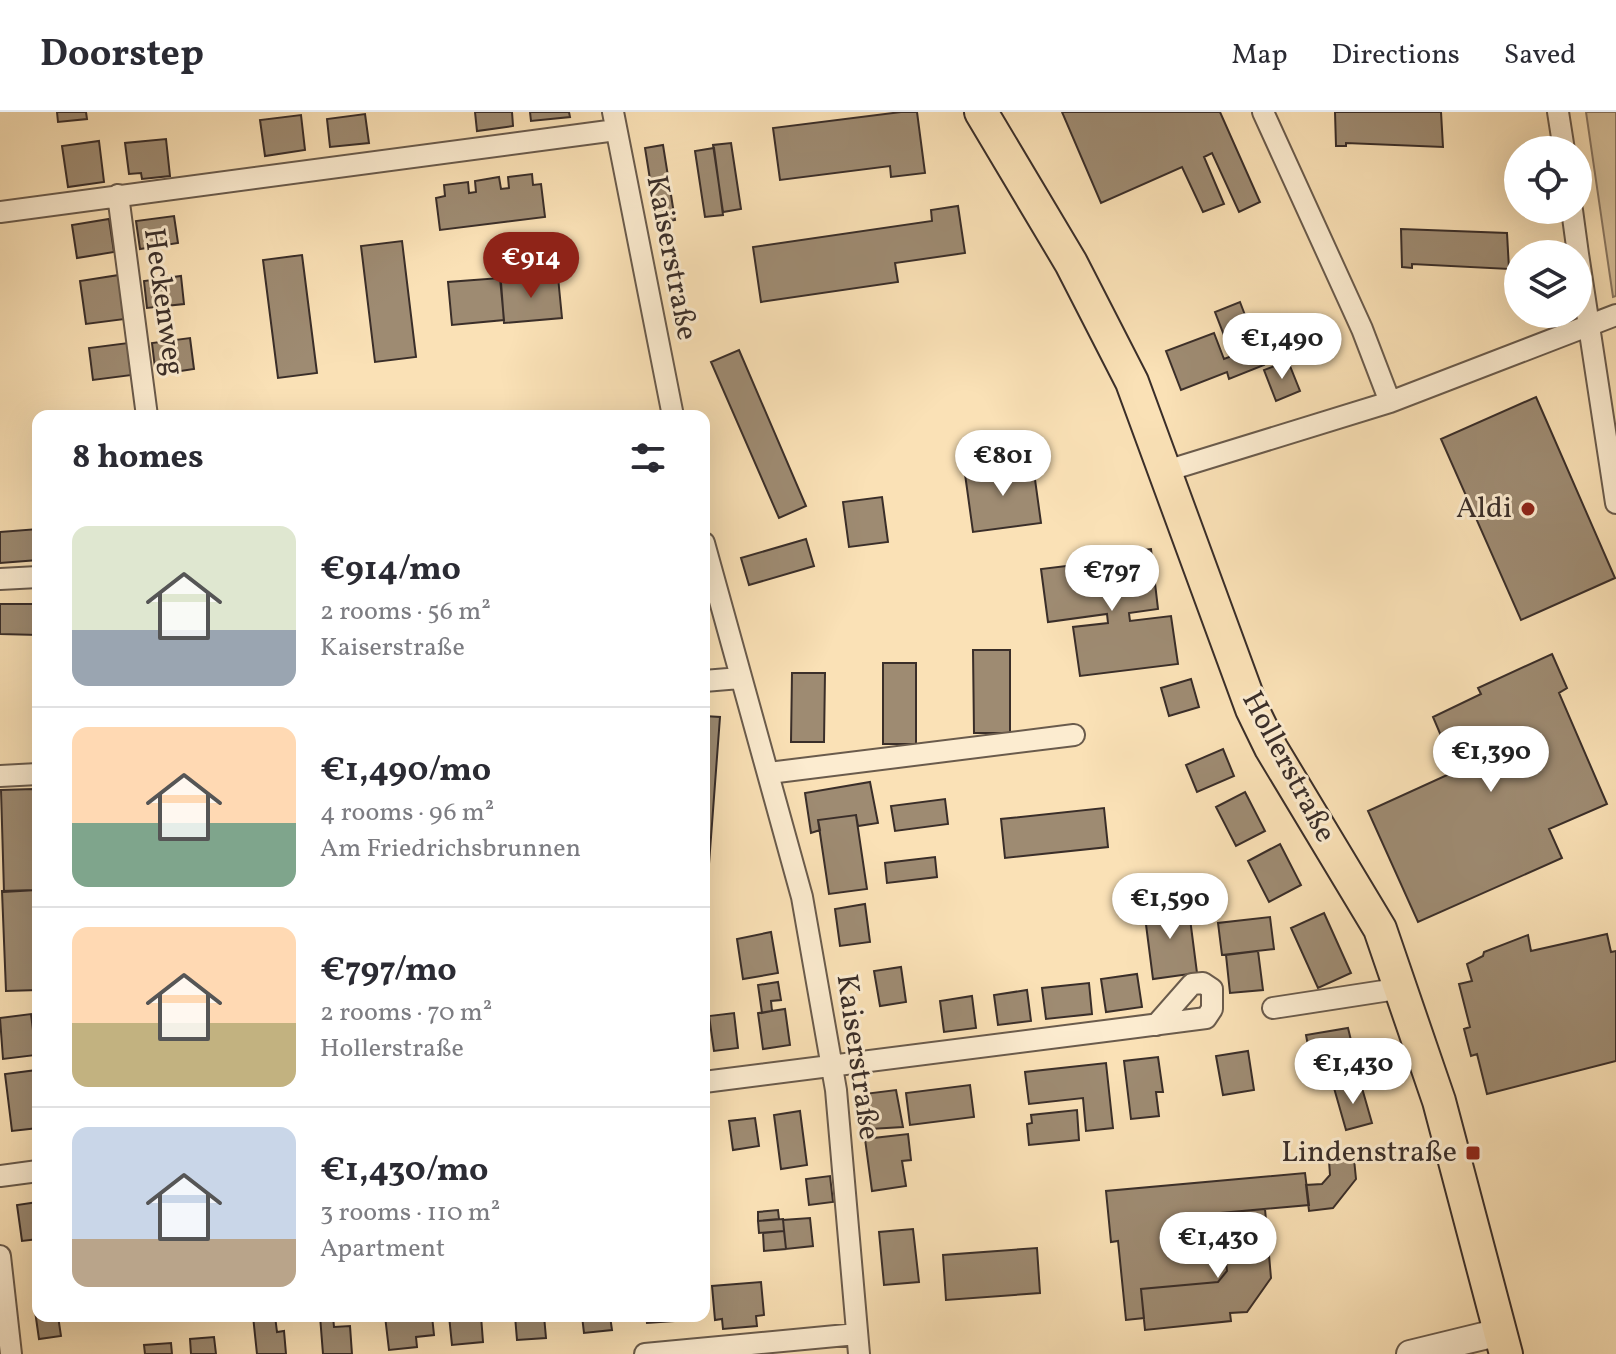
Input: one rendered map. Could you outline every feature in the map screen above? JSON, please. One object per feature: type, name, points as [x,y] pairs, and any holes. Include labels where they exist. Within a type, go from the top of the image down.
[{"type":"main road","name":"Hollerstraße","points":[[981,112],[1071,263],[1132,382],[1252,709],[1271,748],[1380,929],[1403,988],[1439,1101],[1503,1343]]},
{"type":"street","points":[[1263,112],[1362,329],[1390,402]]},
{"type":"street","points":[[1558,112],[1562,136]]},
{"type":"street","name":"Heckenweg","points":[[0,212],[614,121]]},
{"type":"street","name":"Kaiserstraße","points":[[614,121],[672,410]]},
{"type":"street","name":"Heckenweg","points":[[118,195],[146,410]]},
{"type":"street","points":[[1592,324],[1616,315]]},
{"type":"street","points":[[1166,471],[1390,402],[1580,328]]},
{"type":"street","points":[[1588,328],[1616,503]]},
{"type":"street","name":"Kaiserstraße","points":[[710,566],[802,897],[836,1090],[858,1344]]},
{"type":"street","points":[[0,579],[32,577]]},
{"type":"street","points":[[710,680],[740,678]]},
{"type":"street","points":[[769,773],[1074,735]]},
{"type":"street","points":[[0,776],[32,774]]},
{"type":"street","points":[[1273,1008],[1403,988]]},
{"type":"street","points":[[710,1081],[1156,1025]]},
{"type":"street","points":[[0,1176],[32,1172]]},
{"type":"street","points":[[0,1256],[11,1354]]},
{"type":"street","points":[[1410,1354],[1503,1343]]},
{"type":"street","points":[[645,1354],[858,1344]]},
{"type":"shaded area","points":[[1586,112],[1616,112],[1616,296],[1613,297],[1592,136],[1590,136]]},
{"type":"building","points":[[57,112],[86,112],[87,119],[58,122]]},
{"type":"building","points":[[475,112],[512,112],[513,126],[477,131]]},
{"type":"building","points":[[530,112],[569,112],[570,117],[531,121]]},
{"type":"building","points":[[917,112],[925,173],[891,177],[890,166],[780,180],[773,128]]},
{"type":"building","points":[[1062,112],[1220,112],[1260,202],[1239,212],[1212,153],[1204,157],[1224,204],[1203,212],[1182,167],[1101,203]]},
{"type":"building","points":[[1335,112],[1441,112],[1443,147],[1346,143],[1346,146],[1336,146]]},
{"type":"building","points":[[365,114],[369,143],[330,147],[327,119]]},
{"type":"building","points":[[301,115],[305,150],[265,156],[260,120]]},
{"type":"building","points":[[166,139],[170,176],[142,179],[141,173],[129,174],[125,143]]},
{"type":"building","points":[[99,141],[104,182],[68,187],[62,146]]},
{"type":"building","points":[[731,143],[741,209],[723,212],[713,145]]},
{"type":"building","points":[[663,145],[675,220],[657,223],[645,148]]},
{"type":"building","points":[[714,148],[723,215],[705,217],[695,151]]},
{"type":"building","points":[[532,174],[533,185],[541,184],[545,217],[440,230],[436,198],[445,196],[444,185],[468,182],[469,193],[476,192],[475,181],[499,177],[501,189],[509,188],[508,177]]},
{"type":"building","points":[[958,206],[965,253],[895,263],[898,282],[761,302],[753,247],[932,221],[931,210]]},
{"type":"building","points":[[174,216],[178,243],[140,249],[136,221]]},
{"type":"building","points":[[109,219],[114,252],[77,258],[72,225]]},
{"type":"building","points":[[1401,229],[1507,233],[1507,240],[1504,240],[1504,269],[1412,264],[1412,268],[1402,267]]},
{"type":"building","points":[[402,241],[416,357],[375,362],[361,246]]},
{"type":"building","points":[[302,255],[317,373],[278,378],[263,260]]},
{"type":"building","points":[[119,275],[125,319],[86,324],[80,281]]},
{"type":"building","points":[[181,276],[184,304],[147,308],[144,281]]},
{"type":"building","points":[[558,277],[562,318],[504,323],[501,282]]},
{"type":"building","points":[[500,278],[504,320],[452,325],[448,282]]},
{"type":"building","points":[[1240,302],[1264,365],[1229,379],[1227,372],[1181,390],[1166,351],[1214,333],[1224,359],[1232,356],[1215,312]]},
{"type":"building","points":[[190,338],[194,369],[167,373],[166,367],[155,368],[152,343]]},
{"type":"building","points":[[128,343],[132,375],[93,380],[89,348]]},
{"type":"building","points":[[739,350],[806,506],[779,518],[711,362]]},
{"type":"building","points":[[1288,361],[1300,391],[1276,401],[1264,370]]},
{"type":"building","name":"Aldi","points":[[1536,397],[1615,578],[1521,620],[1441,439]]},
{"type":"building","points":[[1033,465],[1041,523],[973,532],[965,474]]},
{"type":"building","points":[[882,497],[888,542],[849,547],[843,502]]},
{"type":"building","points":[[32,529],[32,560],[0,563],[0,532]]},
{"type":"building","points":[[806,539],[814,566],[749,585],[741,558]]},
{"type":"building","points":[[1151,549],[1158,609],[1129,613],[1130,621],[1171,616],[1178,664],[1080,676],[1073,627],[1108,623],[1107,614],[1048,622],[1041,569],[1099,562],[1099,555]]},
{"type":"building","points":[[0,604],[32,604],[32,635],[0,634]]},
{"type":"building","points":[[973,650],[1010,650],[1010,733],[974,733]]},
{"type":"building","points":[[1552,654],[1567,688],[1559,693],[1607,804],[1549,829],[1562,858],[1418,922],[1368,811],[1456,771],[1433,717],[1481,694],[1478,688]]},
{"type":"building","points":[[883,663],[916,663],[916,744],[883,744]]},
{"type":"building","points":[[792,673],[825,673],[824,742],[791,742]]},
{"type":"building","points":[[1191,679],[1199,707],[1169,716],[1161,688]]},
{"type":"building","points":[[710,716],[720,717],[710,851]]},
{"type":"building","points":[[1223,749],[1234,776],[1197,792],[1186,765]]},
{"type":"building","points":[[870,782],[878,823],[858,826],[856,815],[818,820],[820,830],[811,833],[805,793]]},
{"type":"building","points":[[32,789],[32,890],[4,892],[1,790]]},
{"type":"building","points":[[1245,792],[1265,831],[1236,846],[1216,807]]},
{"type":"building","points":[[945,799],[948,824],[895,831],[891,806]]},
{"type":"building","points":[[1104,808],[1108,847],[1005,858],[1001,819]]},
{"type":"building","points":[[856,815],[867,889],[829,894],[818,820]]},
{"type":"building","points":[[1280,844],[1301,885],[1269,902],[1248,861]]},
{"type":"building","points":[[935,857],[937,877],[887,883],[885,863]]},
{"type":"building","points":[[32,890],[32,990],[6,991],[2,891]]},
{"type":"building","points":[[1188,903],[1197,973],[1153,979],[1144,909]]},
{"type":"building","points":[[865,904],[870,942],[840,946],[835,909]]},
{"type":"building","points":[[1324,913],[1351,973],[1318,988],[1291,928]]},
{"type":"building","points":[[1270,917],[1274,949],[1222,955],[1218,923]]},
{"type":"building","points":[[771,932],[778,973],[743,979],[737,939]]},
{"type":"building","points":[[1607,934],[1611,952],[1616,951],[1616,1061],[1487,1094],[1477,1054],[1471,1056],[1464,1029],[1470,1027],[1459,984],[1472,981],[1467,964],[1483,956],[1484,952],[1528,935],[1531,951]]},
{"type":"building","points":[[1258,951],[1263,990],[1230,993],[1226,955]]},
{"type":"building","points":[[901,967],[906,1002],[880,1006],[874,971]]},
{"type":"building","points":[[1137,974],[1142,1007],[1106,1012],[1101,979]]},
{"type":"building","points":[[778,982],[781,1000],[771,1001],[772,1011],[762,1013],[758,985]]},
{"type":"building","points":[[1089,983],[1092,1014],[1046,1019],[1042,988]]},
{"type":"building","points":[[1027,990],[1031,1021],[998,1025],[994,995]]},
{"type":"building","points":[[972,996],[976,1028],[944,1032],[940,1001]]},
{"type":"building","points":[[785,1009],[790,1045],[763,1049],[758,1013]]},
{"type":"building","points":[[734,1013],[738,1048],[714,1051],[710,1016]]},
{"type":"building","points":[[31,1014],[32,1055],[3,1059],[0,1018]]},
{"type":"building","points":[[1348,1028],[1357,1065],[1313,1072],[1306,1035]]},
{"type":"building","points":[[1248,1051],[1254,1090],[1223,1095],[1216,1056]]},
{"type":"building","points":[[1158,1057],[1163,1092],[1156,1092],[1159,1116],[1131,1119],[1124,1061]]},
{"type":"building","points":[[1106,1063],[1113,1128],[1086,1131],[1083,1098],[1029,1104],[1025,1072]]},
{"type":"building","points":[[32,1071],[32,1129],[12,1131],[5,1074]]},
{"type":"building","points":[[1360,1081],[1372,1123],[1346,1130],[1334,1088]]},
{"type":"building","points":[[970,1085],[974,1117],[910,1125],[906,1093]]},
{"type":"building","points":[[896,1090],[903,1127],[870,1129],[864,1094]]},
{"type":"building","points":[[1077,1110],[1079,1140],[1029,1145],[1027,1124],[1032,1123],[1031,1115]]},
{"type":"building","points":[[800,1111],[807,1165],[781,1169],[774,1115]]},
{"type":"building","points":[[755,1118],[759,1146],[733,1150],[729,1121]]},
{"type":"building","points":[[908,1134],[911,1160],[902,1161],[906,1186],[872,1191],[865,1139]]},
{"type":"building","points":[[1354,1159],[1356,1179],[1333,1208],[1309,1211],[1306,1185],[1322,1184],[1330,1175],[1329,1161]]},
{"type":"building","points":[[1305,1173],[1309,1205],[1221,1213],[1227,1271],[1218,1282],[1141,1289],[1144,1318],[1126,1320],[1118,1241],[1111,1242],[1106,1191]]},
{"type":"building","points":[[830,1176],[833,1202],[809,1205],[806,1179]]},
{"type":"building","points":[[32,1203],[32,1240],[22,1241],[17,1205]]},
{"type":"building","points":[[1265,1209],[1271,1278],[1247,1312],[1230,1313],[1231,1321],[1145,1330],[1141,1289],[1218,1282],[1227,1271],[1221,1213]]},
{"type":"building","points":[[778,1210],[779,1219],[758,1221],[758,1212]]},
{"type":"building","points":[[810,1218],[813,1246],[786,1249],[783,1220]]},
{"type":"building","points":[[783,1219],[784,1231],[759,1233],[758,1221]]},
{"type":"building","points":[[913,1229],[919,1282],[884,1285],[879,1232]]},
{"type":"building","points":[[784,1231],[786,1249],[764,1251],[763,1233]]},
{"type":"building","points":[[1037,1248],[1040,1293],[946,1300],[943,1255]]},
{"type":"building","points":[[761,1282],[764,1315],[756,1316],[757,1326],[723,1329],[722,1319],[715,1320],[712,1286]]},
{"type":"building","points":[[37,1322],[59,1322],[61,1336],[39,1339]]},
{"type":"building","points":[[254,1322],[276,1322],[277,1332],[284,1331],[286,1354],[257,1354]]},
{"type":"building","points":[[320,1322],[334,1322],[334,1327],[350,1326],[352,1354],[323,1354]]},
{"type":"building","points":[[386,1322],[433,1322],[434,1335],[416,1337],[417,1347],[389,1350]]},
{"type":"building","points":[[450,1322],[481,1322],[483,1342],[452,1345]]},
{"type":"building","points":[[516,1322],[545,1322],[546,1338],[517,1340]]},
{"type":"building","points":[[583,1322],[611,1322],[612,1330],[584,1333]]},
{"type":"building","points":[[214,1337],[216,1354],[191,1354],[190,1339]]},
{"type":"building","points":[[171,1343],[172,1354],[145,1354],[144,1345]]},
{"type":"place","name":"Aldi","points":[[1528,509]]},
{"type":"place","name":"Lindenstraße","points":[[1473,1153]]}]
